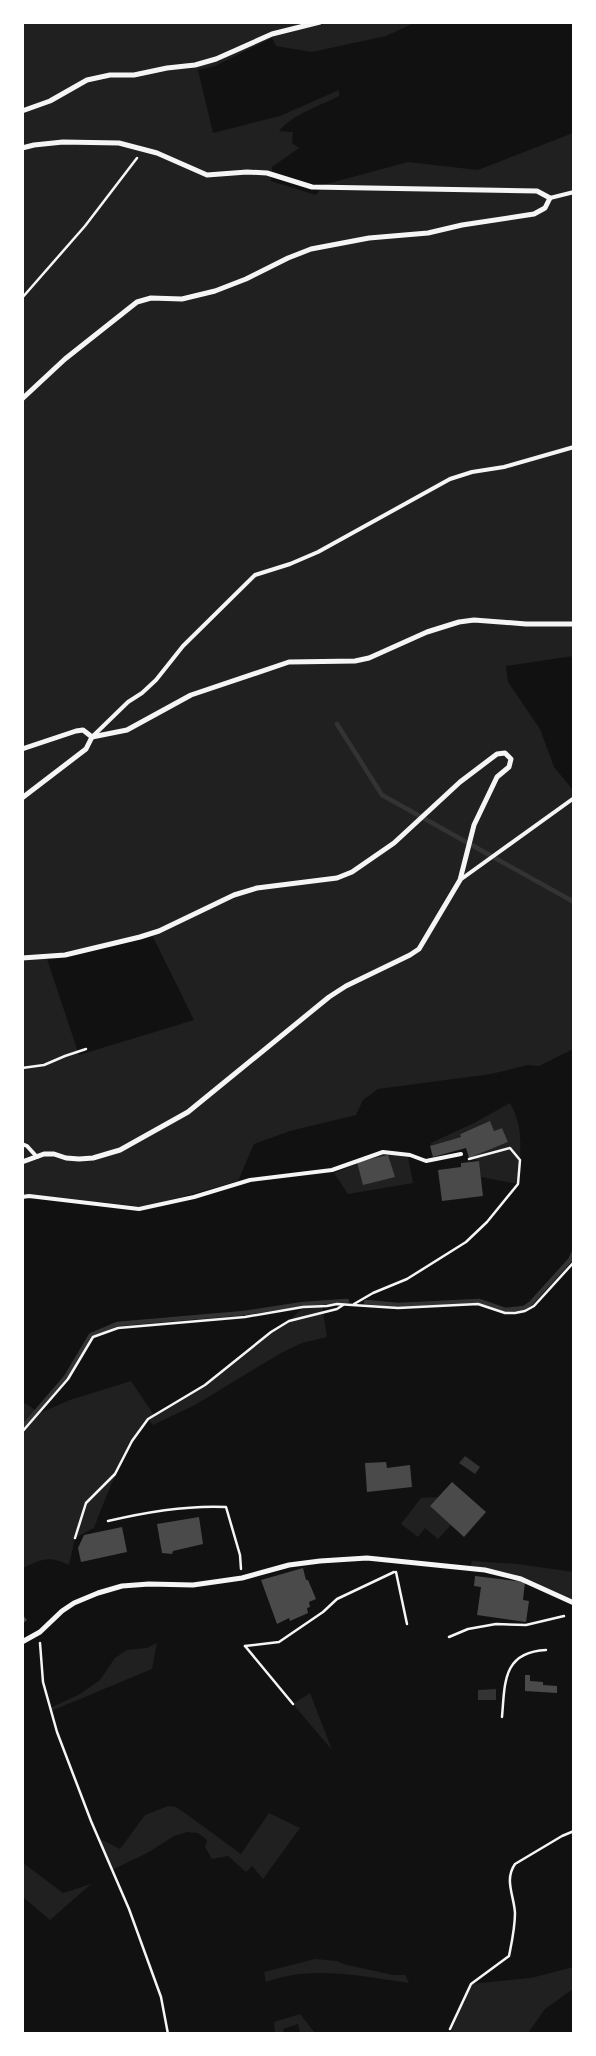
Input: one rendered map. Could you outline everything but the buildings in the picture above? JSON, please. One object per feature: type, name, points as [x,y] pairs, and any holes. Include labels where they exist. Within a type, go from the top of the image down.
[{"type":"street","points":[[22,111],[50,100],[87,80],[110,76],[134,76],[167,68],[195,65],[216,60],[272,34],[320,22]]},
{"type":"street","points":[[22,148],[34,145],[91,142],[119,143],[144,149],[207,175],[247,172],[267,173],[312,187],[537,190],[550,198],[545,208],[534,214],[462,225],[428,233],[369,238],[311,249],[246,279],[215,290],[182,299],[151,298],[137,302],[65,359],[22,399]]},
{"type":"street","points":[[22,749],[76,731],[83,730],[92,736],[127,730],[190,695],[289,662],[369,658],[428,632],[460,622],[474,620],[526,624],[574,624]]},
{"type":"street","points":[[22,798],[86,749],[92,736]]},
{"type":"street","points":[[22,958],[65,955],[140,937],[159,931],[234,894],[258,888],[337,878],[352,872],[394,843],[468,777],[497,754],[505,753],[512,759],[509,767],[497,777],[474,825],[460,880],[419,948],[410,955],[346,986],[329,997],[188,1112],[120,1150],[93,1158],[66,1158],[54,1154],[44,1154],[22,1162]]},
{"type":"street","points":[[22,1642],[40,1632],[62,1611],[74,1603],[122,1586],[149,1584],[193,1585],[242,1578],[299,1563],[367,1558],[503,1574],[521,1579],[574,1603]]},
{"type":"lane","points":[[550,198],[574,192]]},
{"type":"lane","points":[[92,736],[128,702],[142,693],[156,680],[183,646],[255,575],[290,564],[318,552],[450,480],[472,472],[504,467],[574,447]]},
{"type":"lane","points":[[460,880],[574,798]]},
{"type":"lane","points":[[22,1144],[27,1146],[37,1157]]},
{"type":"lane","points":[[22,1197],[29,1196],[139,1209],[194,1197],[250,1180],[332,1170],[383,1152],[410,1155],[426,1161],[461,1154]]},
{"type":"path","points":[[22,298],[85,226],[144,149]]},
{"type":"path","points":[[22,1068],[44,1065],[86,1049]]},
{"type":"path","points":[[352,1305],[372,1293],[407,1279],[466,1242],[487,1222],[518,1184],[520,1160],[510,1148],[473,1159],[466,1159],[461,1154]]},
{"type":"path","points":[[22,1432],[68,1379],[93,1337],[118,1328],[245,1317],[303,1307],[344,1304],[398,1308],[478,1304],[505,1313],[525,1311],[534,1306],[574,1262]]},
{"type":"path","points":[[75,1538],[86,1503],[116,1474],[132,1441],[148,1419],[205,1385],[271,1332],[289,1321],[337,1309],[344,1304]]},
{"type":"path","points":[[108,1521],[137,1514],[202,1506],[226,1507],[240,1555],[242,1578]]},
{"type":"path","points":[[394,1560],[407,1624]]},
{"type":"path","points":[[293,1704],[246,1646],[279,1642],[323,1612],[337,1599],[396,1571]]},
{"type":"path","points":[[449,1637],[468,1629],[496,1624],[526,1625],[564,1616]]},
{"type":"path","points":[[40,1632],[43,1682],[57,1732],[91,1821],[129,1908],[161,1997],[168,2034]]},
{"type":"path","points":[[502,1717],[506,1675],[510,1668],[517,1659],[526,1653],[534,1650],[546,1650]]},
{"type":"path","points":[[450,2029],[471,1984],[509,1956],[515,1913],[509,1886],[510,1871],[515,1864],[574,1831]]},
{"type":"shaded area","points":[[22,23],[414,23],[386,36],[312,52],[276,46],[272,38],[215,66],[198,70],[213,133],[280,116],[339,90],[339,96],[299,115],[279,131],[293,132],[292,143],[299,148],[272,167],[271,181],[316,195],[323,185],[408,162],[478,170],[573,133],[573,656],[506,666],[508,682],[540,729],[554,767],[573,790],[573,1049],[539,1066],[528,1065],[491,1074],[378,1089],[363,1100],[356,1115],[290,1131],[254,1144],[238,1181],[146,1207],[23,1195]],"holes":[[[152,935],[194,1020],[79,1055],[46,956],[81,951]]]},
{"type":"shaded area","points":[[510,1103],[520,1132],[518,1184],[481,1177],[479,1161],[469,1158],[508,1142],[502,1128],[494,1131],[490,1122],[460,1133],[461,1137],[430,1146],[431,1143],[476,1122]]},
{"type":"shaded area","points":[[386,1154],[408,1157],[413,1183],[348,1194],[334,1173],[377,1156]]},
{"type":"shaded area","points":[[322,1306],[327,1337],[302,1343],[281,1353],[195,1405],[153,1425],[148,1419],[124,1458],[94,1528],[75,1538],[69,1565],[56,1560],[45,1559],[23,1568],[23,1402],[40,1413],[70,1400],[131,1381],[154,1415],[205,1385],[271,1332],[289,1321],[303,1307]]},
{"type":"shaded area","points":[[465,1456],[480,1467],[475,1474],[459,1463]]},
{"type":"shaded area","points":[[438,1497],[430,1506],[451,1525],[438,1539],[425,1528],[418,1537],[401,1524],[421,1498]]},
{"type":"shaded area","points":[[472,1561],[518,1564],[573,1572],[573,1603],[521,1579],[470,1569]]},
{"type":"shaded area","points":[[157,1643],[152,1669],[51,1711],[50,1708],[80,1694],[100,1680],[115,1658],[127,1650],[147,1648]]},
{"type":"shaded area","points":[[496,1689],[496,1700],[478,1700],[478,1690]]},
{"type":"shaded area","points":[[310,1693],[332,1750],[293,1704]]},
{"type":"shaded area","points":[[168,1806],[176,1807],[241,1854],[269,1813],[300,1828],[263,1879],[252,1866],[246,1872],[228,1856],[212,1859],[205,1847],[207,1840],[198,1833],[187,1832],[174,1836],[149,1852],[112,1870],[98,1838],[120,1849],[145,1815]]},
{"type":"shaded area","points":[[23,1863],[63,1893],[91,1884],[50,1920],[23,1897]]},
{"type":"shaded area","points":[[315,1959],[337,1961],[393,1975],[405,1975],[409,1983],[355,1975],[319,1973],[283,1977],[266,1982],[264,1972]]},
{"type":"shaded area","points":[[573,1967],[573,1989],[545,2009],[528,2033],[450,2034],[471,1984],[531,1978]]},
{"type":"shaded area","points":[[300,2014],[315,2033],[300,2033],[298,2024],[283,2029],[284,2033],[275,2033],[274,2022]]},
{"type":"waterway","points":[[337,724],[382,795],[574,902]]},
{"type":"waterway","points":[[366,1302],[398,1305],[479,1301],[505,1310],[524,1308],[531,1303],[570,1260],[574,1252]]},
{"type":"waterway","points":[[22,1428],[66,1377],[91,1335],[117,1324],[244,1313],[303,1304],[347,1301]]}]
